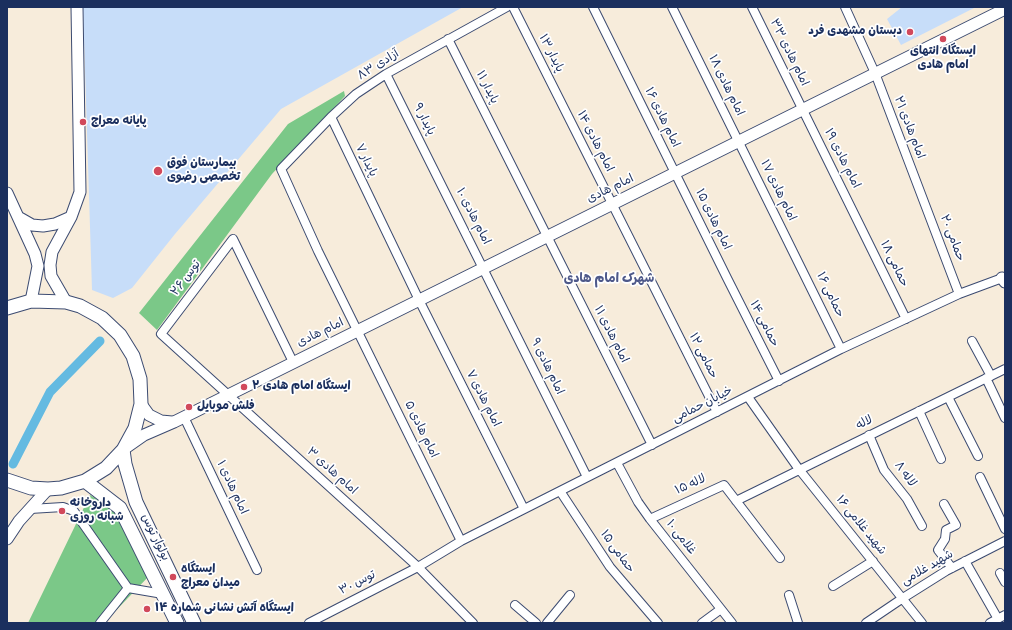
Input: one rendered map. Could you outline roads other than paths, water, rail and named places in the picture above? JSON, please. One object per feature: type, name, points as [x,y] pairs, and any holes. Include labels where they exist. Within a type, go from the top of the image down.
[{"type":"main road","points":[[66,302],[51,276],[50,265],[52,252],[71,217],[80,192],[77,7]]},
{"type":"main road","name":"امام هادی","points":[[123,450],[144,435],[357,331],[1005,9]]},
{"type":"main road","points":[[7,193],[35,254],[38,266],[32,301]]},
{"type":"main road","points":[[18,218],[32,225],[43,226],[54,224],[71,217]]},
{"type":"main road","points":[[7,308],[32,301],[66,302],[80,306],[102,318],[120,335],[133,356],[140,380],[141,404],[135,428],[123,450],[106,468],[85,481],[61,488],[48,489],[30,488],[7,480]]},
{"type":"main road","points":[[141,404],[149,415],[161,421],[179,419]]},
{"type":"main road","name":"بولوار توس","points":[[123,450],[125,464],[136,502],[194,623]]},
{"type":"main road","name":"بولوار توس","points":[[85,481],[120,508],[177,623]]},
{"type":"main road","points":[[7,539],[19,521],[48,489]]},
{"type":"street","name":"آزادی ۸۳","points":[[281,169],[331,117],[356,94],[386,74],[507,7]]},
{"type":"street","name":"پایدار ۱۳","points":[[513,7],[565,111]]},
{"type":"street","name":"امام هادی ۱۶","points":[[593,7],[675,172]]},
{"type":"street","name":"امام هادی ۱۸","points":[[672,7],[739,141]]},
{"type":"street","name":"امام هادی ۳۳","points":[[752,7],[802,109]]},
{"type":"street","name":"امام هادی ۲۱","points":[[844,7],[875,73],[920,191]]},
{"type":"street","name":"پایدار ۱۱","points":[[448,39],[547,236]]},
{"type":"street","name":"پایدار ۹","points":[[386,74],[438,177]]},
{"type":"street","name":"امام هادی ۱۹","points":[[802,109],[858,220]]},
{"type":"street","name":"امام هادی ۱۴","points":[[565,111],[666,310]]},
{"type":"street","name":"پایدار ۷","points":[[331,117],[419,300]]},
{"type":"street","name":"امام هادی ۱۷","points":[[739,141],[794,252]]},
{"type":"street","name":"امام هادی ۵","points":[[281,169],[318,251],[461,541]]},
{"type":"street","name":"امام هادی ۱۵","points":[[675,172],[726,278]]},
{"type":"street","name":"امام هادی ۱۰","points":[[438,177],[484,268]]},
{"type":"street","name":"حمامی ۲۰","points":[[920,191],[959,294]]},
{"type":"street","name":"حمامی ۱۸","points":[[858,220],[906,319]]},
{"type":"street","name":"امام هادی ۱۱","points":[[547,236],[652,445]]},
{"type":"street","name":"توس ۲۶","points":[[161,334],[233,239],[293,362]]},
{"type":"street","name":"حمامی ۱۶","points":[[794,252],[841,349]]},
{"type":"street","name":"امام هادی ۹","points":[[484,268],[587,477]]},
{"type":"street","name":"حمامی ۱۴","points":[[726,278],[779,381]]},
{"type":"street","name":"خیابان حمامی","points":[[418,567],[461,541],[841,349],[959,294],[1004,279]]},
{"type":"street","name":"امام هادی ۷","points":[[419,300],[524,509]]},
{"type":"street","name":"حمامی ۱۲","points":[[666,310],[717,412]]},
{"type":"street","name":"امام هادی ۳","points":[[161,334],[229,394],[418,567],[473,623]]},
{"type":"street","points":[[972,341],[989,377],[1005,418]]},
{"type":"street","name":"لاله","points":[[736,501],[1005,369]]},
{"type":"street","name":"شهید غلامی ۱۶","points":[[748,397],[799,470],[922,623]]},
{"type":"street","points":[[948,397],[978,456]]},
{"type":"street","points":[[919,411],[940,459]]},
{"type":"street","name":"امام هادی ۱","points":[[179,419],[257,570]]},
{"type":"street","name":"لاله ۸","points":[[869,435],[884,470],[907,499],[922,526]]},
{"type":"street","name":"غلامی ۱۰","points":[[617,463],[638,502],[650,519],[732,623]]},
{"type":"street","points":[[980,477],[1005,530]]},
{"type":"street","name":"لاله ۱۵","points":[[650,519],[724,485],[736,501]]},
{"type":"street","name":"حمامی ۱۵","points":[[560,491],[610,567],[658,623]]},
{"type":"street","points":[[736,501],[780,558]]},
{"type":"street","points":[[944,504],[956,525],[946,530],[945,540],[938,550],[952,568]]},
{"type":"street","points":[[30,509],[63,508],[74,511],[128,588],[163,594]]},
{"type":"street","name":"شهید غلامی","points":[[866,623],[952,568],[1005,540]]},
{"type":"street","points":[[833,586],[873,561]]},
{"type":"street","points":[[965,561],[1003,617],[990,623]]},
{"type":"street","name":"توس ۳۰","points":[[309,623],[418,567]]},
{"type":"street","points":[[1000,573],[1005,582]]},
{"type":"street","points":[[100,623],[128,588]]},
{"type":"street","points":[[547,623],[570,595]]},
{"type":"street","points":[[789,595],[798,623]]},
{"type":"street","points":[[516,605],[536,623]]},
{"type":"street","points":[[702,623],[721,609]]},
{"type":"waterway","points":[[13,464],[50,392],[100,341]]},
{"type":"place","name":"دبستان مشهدی فرد","points":[[910,32]]},
{"type":"place","name":"ایستگاه انتهای امام هادی","points":[[943,39]]},
{"type":"place","name":"پایانه معراج","points":[[83,122]]},
{"type":"place","name":"بیمارستان فوق تخصصی رضوی","points":[[158,171]]},
{"type":"place","name":"ایستگاه امام هادی ۲","points":[[244,387]]},
{"type":"place","name":"فلش موبایل","points":[[189,407]]},
{"type":"place","name":"داروخانه شبانه روزی","points":[[62,511]]},
{"type":"place","name":"ایستگاه میدان معراج","points":[[173,577]]},
{"type":"place","name":"ایستگاه آتش نشانی شماره ۱۴","points":[[147,609]]},
{"type":"district","name":"شهرک امام هادی","points":[[609,280]]}]
